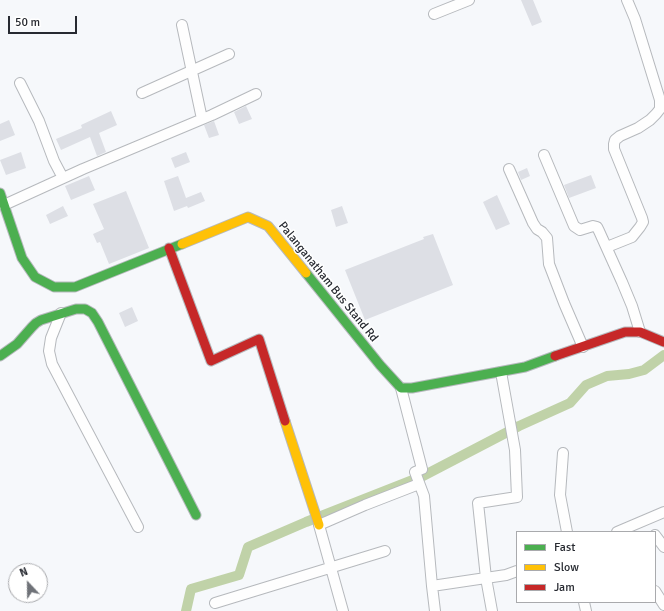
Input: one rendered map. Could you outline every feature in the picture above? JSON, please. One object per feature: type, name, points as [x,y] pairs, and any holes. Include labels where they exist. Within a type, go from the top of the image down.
[{"type":"street","points":[[434,14],[469,0]]},
{"type":"street","points":[[607,247],[632,237],[643,222],[614,149],[615,140],[650,120],[662,105],[627,0]]},
{"type":"street","points":[[182,24],[202,119]]},
{"type":"street","points":[[142,93],[229,54]]},
{"type":"street","points":[[20,83],[63,178]]},
{"type":"street","points":[[2,199],[63,178],[202,119],[256,94]]},
{"type":"street","points":[[544,155],[574,226],[580,230],[593,226],[597,227],[600,231],[632,306],[640,332]]},
{"type":"street","points":[[509,169],[533,223],[546,238],[549,264],[583,347]]},
{"type":"street","name":"Palanganatham Bus Stand Rd","points":[[2,199],[22,258],[35,277],[54,287],[74,287],[248,217],[268,226],[380,365],[401,388]]},
{"type":"street","points":[[169,248],[211,361],[259,340],[319,525],[344,611]]},
{"type":"street","points":[[0,356],[17,344],[36,323],[41,320],[76,309],[85,309],[92,313],[98,322],[196,515]]},
{"type":"street","points":[[61,313],[51,338],[49,352],[52,364],[138,527]]},
{"type":"street","points":[[434,611],[424,496],[415,472],[422,469],[401,388],[412,388],[525,367],[626,332],[640,332],[664,342]]},
{"type":"street","points":[[492,611],[486,578],[478,503],[517,497],[515,450],[501,372]]},
{"type":"street","points":[[563,453],[560,495],[566,531]]},
{"type":"street","points":[[319,525],[419,484]]},
{"type":"street","points":[[620,531],[664,512]]},
{"type":"street","points":[[645,520],[652,531]]},
{"type":"street","points":[[656,536],[664,547]]},
{"type":"street","points":[[215,603],[385,551]]},
{"type":"street","points":[[432,586],[506,575],[516,570]]},
{"type":"street","points":[[656,593],[664,605]]},
{"type":"building","points":[[521,0],[533,0],[542,22],[532,26]]},
{"type":"building","points":[[246,106],[252,119],[239,124],[234,112]]},
{"type":"building","points":[[111,111],[117,125],[99,133],[106,152],[97,156],[90,137],[61,150],[56,139],[82,128],[81,125]]},
{"type":"building","points":[[9,120],[15,135],[0,141],[0,124]]},
{"type":"building","points":[[214,121],[219,135],[209,138],[204,125]]},
{"type":"building","points":[[21,152],[26,168],[6,175],[0,160]]},
{"type":"building","points":[[186,152],[190,162],[175,168],[171,158]]},
{"type":"building","points":[[527,168],[530,176],[521,180],[518,172]]},
{"type":"building","points":[[591,175],[596,188],[569,198],[564,185]]},
{"type":"building","points":[[89,176],[95,190],[71,200],[65,186]]},
{"type":"building","points":[[178,176],[186,198],[201,192],[205,201],[188,208],[187,206],[174,211],[164,181]]},
{"type":"building","points":[[126,191],[149,248],[109,264],[100,242],[97,243],[93,234],[104,229],[93,204]]},
{"type":"building","points":[[497,195],[510,224],[496,230],[483,202]]},
{"type":"building","points":[[63,206],[68,216],[50,224],[46,215]]},
{"type":"building","points":[[342,206],[348,223],[336,227],[331,210]]},
{"type":"building","points":[[433,234],[453,285],[365,320],[345,270],[424,239],[423,237]]},
{"type":"building","points":[[132,307],[138,321],[125,327],[119,313]]},
{"type":"waterway","points":[[186,611],[191,589],[239,575],[248,547],[306,522],[423,476],[519,426],[570,403],[586,385],[607,376],[629,374],[644,370],[664,355]]},
{"type":"traffic: fast","points":[[0,193],[22,258],[35,277],[54,287],[75,287],[182,244]]},
{"type":"traffic: fast","points":[[306,273],[380,365],[401,388],[412,388],[525,367],[555,356]]},
{"type":"traffic: fast","points":[[0,356],[17,344],[32,327],[41,320],[76,309],[85,309],[92,313],[98,322],[196,515]]},
{"type":"traffic: slow","points":[[182,244],[248,217],[268,226],[306,273]]},
{"type":"traffic: slow","points":[[285,421],[319,525]]},
{"type":"traffic: jam","points":[[169,248],[211,361],[259,339],[285,421]]},
{"type":"traffic: jam","points":[[555,356],[625,332],[640,332],[664,342]]}]
